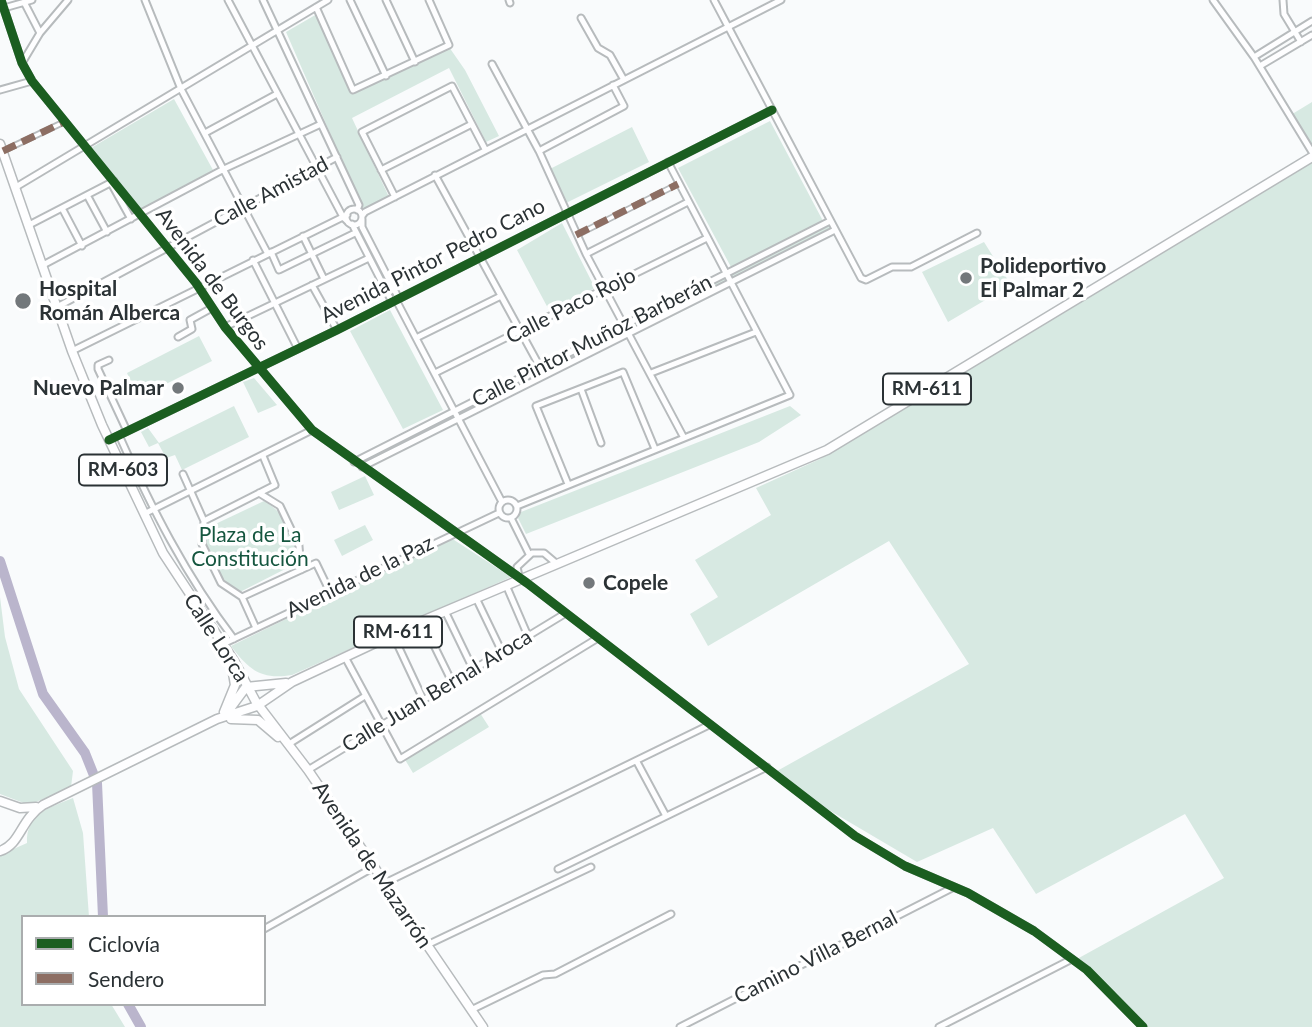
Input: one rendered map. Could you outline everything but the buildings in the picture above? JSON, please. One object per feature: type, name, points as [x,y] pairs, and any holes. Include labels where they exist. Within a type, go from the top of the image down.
[{"type":"main road","name":"Calle Lorca","points":[[1,147],[72,351],[109,440],[175,573],[241,673],[245,689],[259,706]]},
{"type":"main road","name":"RM-611","points":[[0,851],[15,842],[29,815],[43,805],[217,719],[259,706],[292,682],[445,611],[827,450],[1312,154]]},
{"type":"main road","points":[[217,719],[229,703],[235,685],[225,648]]},
{"type":"main road","points":[[236,665],[262,691],[259,706]]},
{"type":"main road","name":"RM-611","points":[[217,719],[235,705],[245,689],[257,685],[292,682]]},
{"type":"main road","name":"Avenida de Mazarrón","points":[[259,706],[308,770],[482,1027]]},
{"type":"main road","points":[[188,734],[234,718],[258,720],[272,730],[308,770]]},
{"type":"main road","name":"RM-611","points":[[0,801],[25,808],[43,805]]},
{"type":"main road","points":[[11,806],[18,817],[20,830]]},
{"type":"street","name":"Avenida de Burgos","points":[[1,0],[22,63],[32,81],[167,247],[198,287],[210,309],[257,368],[312,430],[452,533],[509,570],[855,836],[905,866],[954,887],[1034,930],[1087,970],[1143,1027]]},
{"type":"street","points":[[4,8],[11,3],[32,0]]},
{"type":"street","points":[[145,0],[181,89],[279,270],[355,233]]},
{"type":"street","points":[[228,0],[318,168],[395,298]]},
{"type":"street","points":[[263,0],[359,205],[362,227],[395,298],[502,502],[499,513],[511,518],[529,554]]},
{"type":"street","points":[[16,187],[328,0]]},
{"type":"street","points":[[350,0],[386,76]]},
{"type":"street","points":[[386,0],[415,62]]},
{"type":"street","points":[[316,7],[354,90],[449,45],[429,0]]},
{"type":"street","points":[[715,0],[861,278],[866,280],[892,267],[911,267],[977,233]]},
{"type":"street","points":[[72,351],[303,236],[361,214],[728,24],[781,0]]},
{"type":"street","points":[[1213,0],[1260,66],[1312,154]]},
{"type":"street","points":[[1283,0],[1284,14],[1301,42]]},
{"type":"street","points":[[24,2],[40,33]]},
{"type":"street","points":[[22,63],[40,33],[64,2]]},
{"type":"street","points":[[581,18],[597,48],[610,55],[624,79]]},
{"type":"street","points":[[1254,57],[1312,21]]},
{"type":"street","points":[[1260,66],[1312,35]]},
{"type":"street","points":[[492,64],[539,151],[576,235],[684,438]]},
{"type":"street","points":[[0,90],[32,81]]},
{"type":"street","points":[[539,151],[624,106],[613,85]]},
{"type":"street","points":[[395,197],[362,132],[452,86],[485,149]]},
{"type":"street","points":[[205,134],[277,94]]},
{"type":"street","name":"Avenida Pintor Pedro Cano","points":[[109,440],[337,330],[395,298],[772,110]]},
{"type":"street","points":[[1,147],[64,122]]},
{"type":"street","points":[[43,265],[224,169],[321,124]]},
{"type":"street","points":[[381,170],[472,124]]},
{"type":"street","name":"Calle Amistad","points":[[57,307],[337,157]]},
{"type":"street","points":[[517,506],[790,395],[668,162]]},
{"type":"street","points":[[435,175],[540,367]]},
{"type":"street","points":[[29,225],[112,182],[131,219]]},
{"type":"street","points":[[576,235],[678,184]]},
{"type":"street","points":[[87,195],[107,232]]},
{"type":"street","points":[[586,254],[688,202]]},
{"type":"street","points":[[62,208],[82,246]]},
{"type":"street","points":[[347,219],[361,214]]},
{"type":"street","name":"Calle Pintor Muñoz Barberán","points":[[354,461],[830,221]]},
{"type":"street","name":"Calle Pintor Muñoz Barberán","points":[[362,467],[835,230]]},
{"type":"street","points":[[303,236],[324,279]]},
{"type":"street","name":"Calle Paco Rojo","points":[[435,373],[707,238]]},
{"type":"street","points":[[225,327],[369,258]]},
{"type":"street","points":[[253,260],[298,349]]},
{"type":"street","points":[[312,285],[337,330]]},
{"type":"street","points":[[416,338],[501,296]]},
{"type":"street","points":[[178,337],[192,329],[190,320],[210,309]]},
{"type":"street","points":[[199,315],[204,323]]},
{"type":"street","points":[[651,373],[756,332]]},
{"type":"street","points":[[109,360],[98,365],[98,369],[127,431]]},
{"type":"street","points":[[568,484],[536,407],[623,372],[655,449]]},
{"type":"street","points":[[581,389],[601,443]]},
{"type":"street","points":[[144,514],[312,430]]},
{"type":"street","name":"Calle Lorca","points":[[119,435],[153,509],[209,606],[234,639]]},
{"type":"street","points":[[204,521],[275,485],[263,456]]},
{"type":"street","points":[[183,474],[204,521],[202,544],[221,583],[242,597],[256,628]]},
{"type":"street","points":[[259,493],[280,506],[299,547],[301,570]]},
{"type":"street","points":[[502,502],[510,500],[517,506]]},
{"type":"street","points":[[511,518],[516,513],[517,506]]},
{"type":"street","name":"Avenida de la Paz","points":[[225,648],[234,639],[256,628],[499,513]]},
{"type":"street","points":[[509,570],[517,567],[529,554],[538,552],[549,556],[556,564]]},
{"type":"street","points":[[544,569],[549,556]]},
{"type":"street","points":[[242,597],[317,563],[330,592]]},
{"type":"street","points":[[517,567],[521,579]]},
{"type":"street","points":[[506,585],[528,636]]},
{"type":"street","points":[[476,598],[502,652]]},
{"type":"street","points":[[445,611],[473,669]]},
{"type":"street","name":"Calle Juan Bernal Aroca","points":[[308,770],[566,613]]},
{"type":"street","points":[[422,621],[452,682]]},
{"type":"street","points":[[393,635],[423,699]]},
{"type":"street","points":[[345,657],[379,726],[400,759],[598,638]]},
{"type":"street","points":[[289,744],[365,696]]},
{"type":"street","points":[[385,883],[709,725]]},
{"type":"street","points":[[637,762],[666,816]]},
{"type":"street","points":[[558,869],[767,767]]},
{"type":"street","points":[[266,928],[374,867]]},
{"type":"street","points":[[427,945],[592,867]]},
{"type":"street","name":"Camino Villa Bernal","points":[[680,1027],[954,887]]},
{"type":"street","points":[[471,1010],[543,975],[555,974],[671,914]]},
{"type":"street","points":[[939,1027],[1072,959]]},
{"type":"green space","points":[[317,14],[352,93],[449,47],[465,70],[499,136],[486,142],[449,68],[352,118],[389,197],[363,209],[286,32]]},
{"type":"green space","points":[[174,99],[213,170],[140,210],[91,148]]},
{"type":"green space","points":[[1312,102],[1312,148],[1289,116]]},
{"type":"green space","points":[[770,121],[823,221],[731,267],[678,168]]},
{"type":"green space","points":[[632,127],[649,162],[564,204],[548,170]]},
{"type":"green space","points":[[1312,156],[1312,1027],[1144,1027],[1077,959],[1224,878],[1185,814],[1036,894],[993,828],[917,862],[822,806],[777,771],[969,664],[889,541],[708,646],[690,614],[718,597],[695,560],[771,515],[756,488],[820,459]]},
{"type":"green space","points":[[562,223],[595,288],[550,312],[517,250]]},
{"type":"green space","points":[[829,225],[832,230],[731,279],[730,276]]},
{"type":"green space","name":"Polideportivo El Palmar 2","points":[[984,242],[1011,285],[948,322],[922,272]]},
{"type":"green space","points":[[724,278],[726,282],[629,330],[627,326]]},
{"type":"green space","points":[[390,310],[443,410],[403,429],[350,331]]},
{"type":"green space","points":[[621,329],[624,333],[458,415],[457,412]]},
{"type":"green space","points":[[199,336],[212,361],[138,398],[127,373]]},
{"type":"green space","points":[[254,378],[277,405],[258,413],[243,382]]},
{"type":"green space","points":[[234,406],[249,437],[182,470],[175,455],[166,458],[158,443],[149,447],[141,432],[148,428],[159,443]]},
{"type":"green space","points":[[790,406],[801,415],[759,442],[526,534],[518,518],[521,512]]},
{"type":"green space","points":[[365,476],[374,495],[339,510],[331,492]]},
{"type":"green space","name":"Plaza de La Constitución","points":[[264,501],[279,513],[289,528],[295,564],[240,592],[225,580],[214,565],[207,547],[207,528]]},
{"type":"green space","points":[[365,525],[373,540],[342,556],[334,540]]},
{"type":"green space","points":[[451,538],[511,577],[292,675],[272,676],[257,671],[231,646]]},
{"type":"green space","points":[[0,597],[5,637],[19,689],[73,771],[71,787],[29,805],[0,794]]},
{"type":"green space","points":[[480,713],[489,727],[413,773],[404,758]]},
{"type":"green space","points":[[73,798],[83,833],[89,915],[21,915],[21,1006],[112,1006],[125,1027],[0,1027],[0,855],[27,843],[30,825],[35,818]]},
{"type":"waterway","points":[[0,561],[43,694],[85,753],[97,783],[103,915]]},
{"type":"waterway","points":[[129,1006],[141,1027]]},
{"type":"marked path","points":[[3,151],[64,122]]},
{"type":"marked path","points":[[576,235],[678,184]]},
{"type":"cycle path","points":[[1,0],[22,63],[32,81],[196,283],[225,327],[312,430],[527,583],[855,836],[905,866],[968,893],[1034,931],[1087,970],[1143,1027]]},
{"type":"cycle path","points":[[109,440],[337,330],[772,110]]},
{"type":"place","name":"Polideportivo El Palmar 2","points":[[966,278]]},
{"type":"place","name":"Hospital Román Alberca","points":[[23,301]]},
{"type":"place","name":"Nuevo Palmar","points":[[178,388]]},
{"type":"place","name":"Copele","points":[[589,583]]}]
